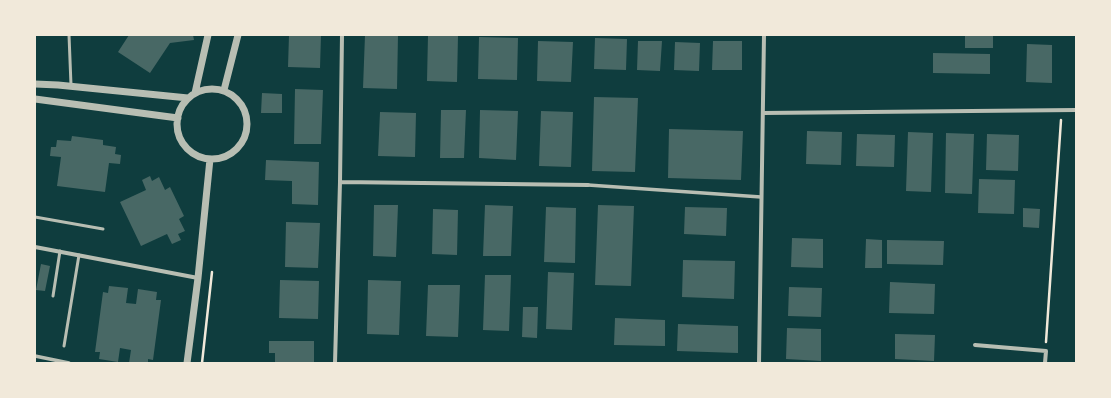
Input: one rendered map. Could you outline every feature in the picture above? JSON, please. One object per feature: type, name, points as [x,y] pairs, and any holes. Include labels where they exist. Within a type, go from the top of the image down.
[{"type":"street","points":[[195,93],[208,35]]},
{"type":"street","points":[[224,90],[238,35]]},
{"type":"street","points":[[335,363],[342,35]]},
{"type":"street","points":[[759,363],[764,35]]},
{"type":"street","points":[[35,84],[188,98]]},
{"type":"street","points":[[204,89],[224,90],[234,96],[242,104],[246,114],[247,125],[245,136],[239,146],[231,153],[221,158],[210,159],[198,156],[188,149],[180,138],[178,118],[182,105],[188,98],[204,89]]},
{"type":"street","points":[[35,99],[178,118]]},
{"type":"street","points":[[763,113],[1076,110]]},
{"type":"street","points":[[187,363],[198,278],[210,159]]},
{"type":"street","points":[[340,182],[588,185],[761,197]]},
{"type":"street","points":[[35,247],[198,278]]},
{"type":"street","points":[[974,345],[1046,351],[1045,363]]},
{"type":"street","points":[[35,356],[69,363]]},
{"type":"lane","points":[[69,35],[71,87]]},
{"type":"lane","points":[[35,217],[103,229]]},
{"type":"lane","points":[[52,296],[60,251]]},
{"type":"lane","points":[[64,346],[79,255]]},
{"type":"path","points":[[1046,351],[1061,110]]},
{"type":"building","points":[[129,35],[193,35],[194,40],[170,43],[150,73],[118,52]]},
{"type":"building","points":[[289,35],[321,35],[320,68],[288,67]]},
{"type":"building","points":[[365,35],[398,35],[397,89],[363,88]]},
{"type":"building","points":[[428,35],[458,36],[457,82],[427,81]]},
{"type":"building","points":[[965,35],[993,35],[993,48],[965,48]]},
{"type":"building","points":[[479,37],[518,38],[517,80],[478,79]]},
{"type":"building","points":[[595,38],[627,39],[626,70],[594,69]]},
{"type":"building","points":[[538,41],[573,42],[571,82],[537,81]]},
{"type":"building","points":[[638,41],[662,41],[660,71],[637,70]]},
{"type":"building","points":[[713,41],[742,41],[742,70],[712,70]]},
{"type":"building","points":[[675,42],[700,43],[699,71],[674,70]]},
{"type":"building","points":[[1027,44],[1052,45],[1052,83],[1026,82]]},
{"type":"building","points":[[933,53],[990,54],[990,74],[933,73]]},
{"type":"building","points":[[295,89],[323,90],[321,144],[294,144]]},
{"type":"building","points":[[262,93],[282,94],[282,113],[261,113]]},
{"type":"building","points":[[594,97],[638,98],[635,172],[592,171]]},
{"type":"building","points":[[441,110],[466,110],[464,158],[440,158]]},
{"type":"building","points":[[480,110],[518,111],[516,160],[479,158]]},
{"type":"building","points":[[541,111],[573,112],[571,167],[539,166]]},
{"type":"building","points":[[380,112],[416,113],[415,157],[378,156]]},
{"type":"building","points":[[669,129],[743,131],[741,180],[668,178]]},
{"type":"building","points":[[807,131],[842,132],[841,165],[806,164]]},
{"type":"building","points":[[908,132],[933,133],[931,192],[906,191]]},
{"type":"building","points":[[946,133],[974,134],[972,194],[945,193]]},
{"type":"building","points":[[857,134],[895,135],[894,167],[856,166]]},
{"type":"building","points":[[987,134],[1019,135],[1018,171],[986,170]]},
{"type":"building","points":[[72,136],[103,140],[103,145],[116,147],[115,154],[121,155],[120,164],[109,163],[105,192],[57,186],[61,157],[50,156],[51,147],[56,147],[57,140],[71,141]]},
{"type":"building","points":[[266,160],[319,162],[318,205],[292,204],[292,181],[265,180]]},
{"type":"building","points":[[150,176],[152,181],[159,177],[165,190],[170,187],[184,216],[179,219],[185,231],[178,234],[181,240],[172,244],[167,234],[141,246],[120,202],[146,190],[142,180]]},
{"type":"building","points":[[979,179],[1015,180],[1014,214],[978,213]]},
{"type":"building","points":[[374,205],[398,205],[396,257],[373,256]]},
{"type":"building","points":[[485,205],[513,206],[511,256],[483,256]]},
{"type":"building","points":[[598,205],[634,206],[631,286],[595,285]]},
{"type":"building","points":[[546,207],[576,208],[575,263],[544,262]]},
{"type":"building","points":[[685,207],[727,208],[726,236],[684,234]]},
{"type":"building","points":[[1023,208],[1040,209],[1039,228],[1023,227]]},
{"type":"building","points":[[433,209],[458,210],[457,255],[432,254]]},
{"type":"building","points":[[286,222],[320,223],[318,268],[285,267]]},
{"type":"building","points":[[792,238],[823,239],[823,268],[791,267]]},
{"type":"building","points":[[866,239],[882,240],[882,268],[865,268]]},
{"type":"building","points":[[887,240],[944,241],[943,265],[887,264]]},
{"type":"building","points":[[683,260],[735,261],[734,299],[682,297]]},
{"type":"building","points":[[41,264],[50,266],[45,291],[36,290]]},
{"type":"building","points":[[548,272],[574,273],[572,330],[546,329]]},
{"type":"building","points":[[485,275],[511,275],[509,331],[483,330]]},
{"type":"building","points":[[280,280],[319,281],[318,319],[279,318]]},
{"type":"building","points":[[368,280],[401,281],[399,335],[367,334]]},
{"type":"building","points":[[890,282],[935,284],[934,314],[889,313]]},
{"type":"building","points":[[428,285],[460,285],[458,337],[426,336]]},
{"type":"building","points":[[109,286],[128,288],[126,303],[136,304],[138,289],[157,292],[156,300],[161,300],[153,360],[148,359],[148,363],[129,363],[131,350],[120,348],[118,362],[99,359],[100,352],[95,352],[103,292],[108,293]]},
{"type":"building","points":[[789,287],[822,288],[821,317],[788,316]]},
{"type":"building","points":[[523,307],[538,307],[537,338],[522,337]]},
{"type":"building","points":[[615,318],[665,320],[665,346],[614,345]]},
{"type":"building","points":[[678,324],[738,326],[738,353],[677,351]]},
{"type":"building","points":[[787,328],[821,329],[821,361],[786,359]]},
{"type":"building","points":[[895,334],[935,335],[934,361],[895,359]]},
{"type":"building","points":[[269,341],[314,341],[314,363],[275,362],[275,353],[269,353]]}]
